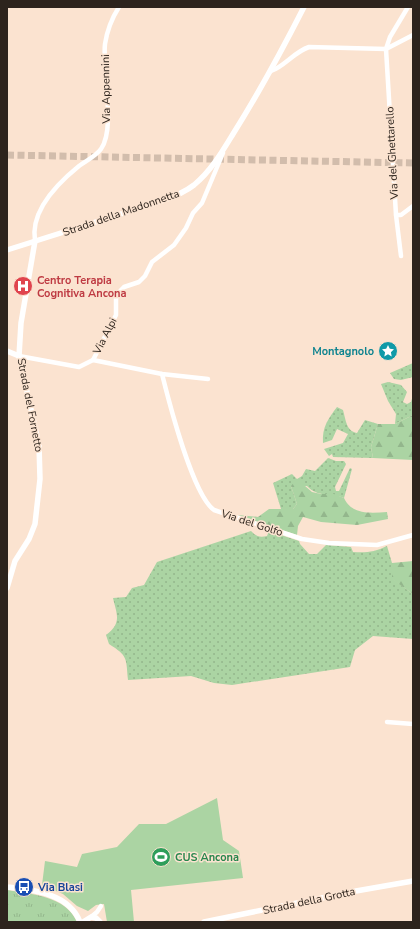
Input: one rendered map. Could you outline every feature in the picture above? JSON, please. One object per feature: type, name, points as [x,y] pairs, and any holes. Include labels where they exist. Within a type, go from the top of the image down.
[{"type":"street","name":"Via Appennini","points":[[35,241],[35,226],[43,204],[62,180],[100,150],[105,139],[108,117],[105,44],[108,30],[119,7]]},
{"type":"street","name":"Strada della Madonnetta","points":[[7,250],[175,196],[194,185],[202,178],[227,144],[271,71],[304,7]]},
{"type":"street","points":[[386,49],[390,37],[408,7]]},
{"type":"street","points":[[271,71],[277,69],[302,49],[309,47],[386,49],[413,35]]},
{"type":"street","name":"Via del Ghettarello","points":[[386,49],[396,215],[401,256]]},
{"type":"street","name":"Via Alpi","points":[[7,351],[19,356],[79,367],[93,360],[116,315],[116,299],[119,292],[124,287],[139,282],[145,276],[152,262],[174,245],[186,228],[193,213],[202,203],[227,144]]},
{"type":"street","points":[[396,215],[401,215],[413,206]]},
{"type":"street","name":"Strada del Fornetto","points":[[7,588],[15,561],[29,539],[34,524],[40,479],[39,445],[19,356],[21,323],[35,241]]},
{"type":"street","points":[[93,360],[162,374],[208,379]]},
{"type":"street","name":"Via del Golfo","points":[[162,374],[176,424],[204,501],[214,510],[302,539],[377,545],[413,535]]},
{"type":"street","points":[[387,722],[413,724]]},
{"type":"street","name":"Strada della Grotta","points":[[204,922],[413,881]]},
{"type":"street","points":[[7,887],[54,896],[85,920],[100,921],[101,906],[97,912],[85,920]]},
{"type":"green space","points":[[413,363],[413,377],[401,380],[394,379],[390,373]]},
{"type":"green space","points":[[388,382],[401,385],[407,392],[403,402],[407,404],[411,402],[413,395],[413,415],[395,424],[396,414],[388,401],[381,384]]},
{"type":"green space","points":[[337,407],[343,410],[347,424],[353,432],[357,433],[365,420],[378,424],[371,447],[373,458],[333,457],[332,454],[329,456],[324,449],[343,443],[348,434],[337,429],[332,440],[323,443],[326,424]]},
{"type":"green space","points":[[413,415],[413,460],[373,458],[371,447],[378,424],[395,424]]},
{"type":"green space","points":[[328,458],[336,461],[344,461],[346,464],[335,487],[336,491],[339,491],[350,468],[352,469],[344,498],[315,492],[307,486],[291,486],[297,504],[293,509],[281,509],[273,483],[292,474],[297,479],[302,476],[306,469],[315,471]]},
{"type":"green space","points":[[297,479],[312,492],[334,494],[344,498],[347,504],[352,508],[362,512],[387,512],[388,519],[357,525],[321,522],[303,517],[298,526],[297,535],[238,515],[258,517],[269,509],[293,509],[297,504],[291,486]]},
{"type":"green space","points":[[251,531],[260,537],[267,536],[269,531],[299,541],[309,554],[317,554],[326,545],[351,547],[353,552],[374,551],[387,546],[392,563],[393,579],[413,594],[413,639],[373,636],[355,650],[350,667],[232,685],[214,683],[191,676],[128,680],[125,658],[120,652],[109,644],[106,635],[114,627],[117,618],[113,598],[126,597],[132,588],[144,585],[157,562]]},
{"type":"green space","points":[[413,561],[413,594],[392,579],[392,563]]},
{"type":"green space","name":"CUS Ancona","points":[[217,798],[223,840],[239,851],[243,878],[131,890],[134,922],[107,922],[104,904],[96,905],[88,911],[77,906],[63,894],[42,885],[45,861],[77,867],[82,854],[117,847],[139,824],[166,824]]},
{"type":"green space","points":[[7,890],[37,895],[56,902],[72,913],[77,922],[7,922]]},
{"type":"tunnel","points":[[7,155],[413,163]]},
{"type":"place","name":"Centro Terapia Cognitiva Ancona","points":[[23,286]]},
{"type":"place","name":"Montagnolo","points":[[388,351]]},
{"type":"place","name":"CUS Ancona","points":[[161,857]]},
{"type":"place","name":"Via Blasi","points":[[24,887]]}]
